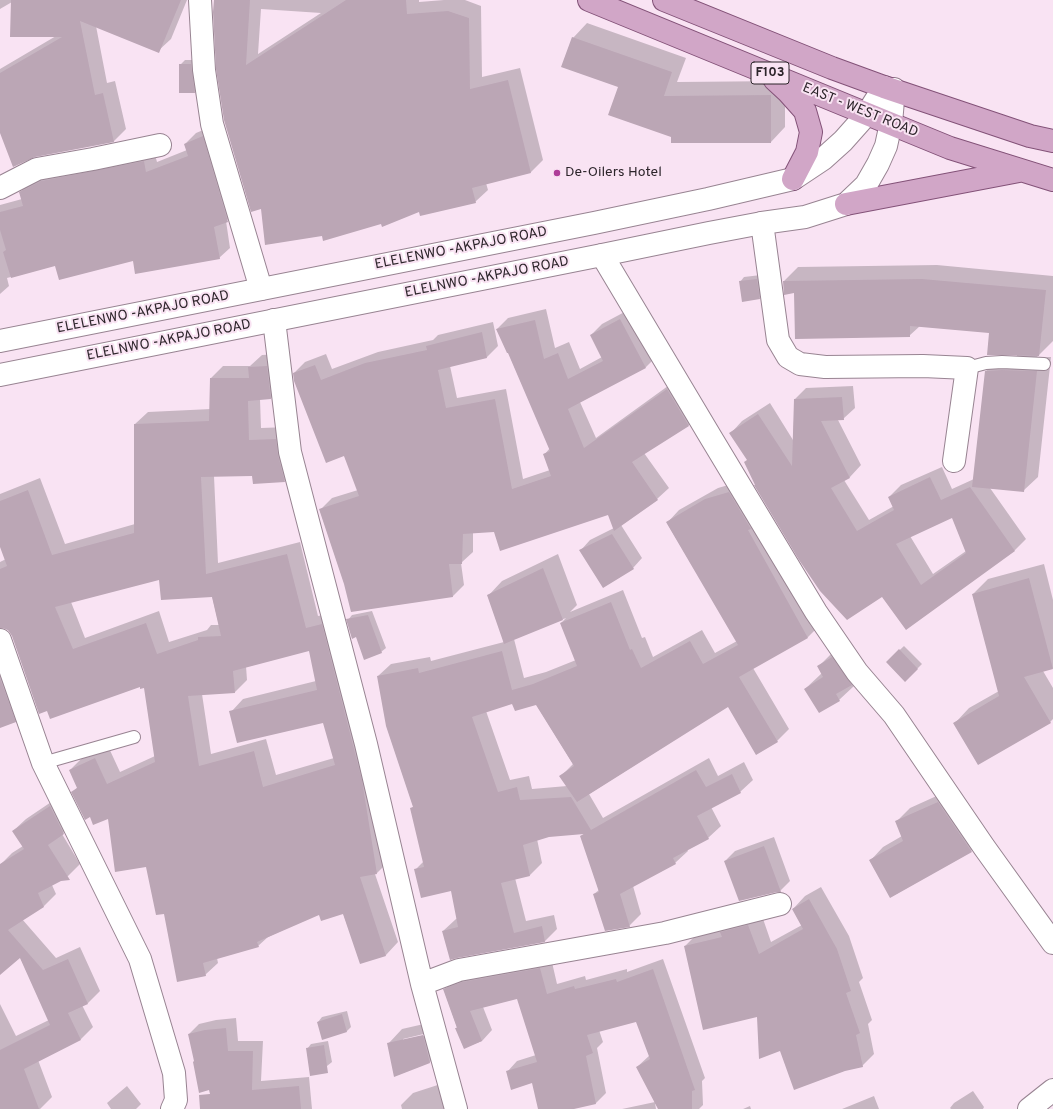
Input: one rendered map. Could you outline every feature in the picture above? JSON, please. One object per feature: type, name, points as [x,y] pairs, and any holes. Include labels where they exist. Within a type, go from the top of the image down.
[{"type":"main road","name":"EAST - WEST ROAD","points":[[589,0],[950,148],[1022,170]]},
{"type":"main road","name":"EAST - WEST ROAD","points":[[664,0],[689,5],[832,68],[1030,136],[1053,141]]},
{"type":"main road","points":[[765,72],[788,92],[805,111],[811,132],[806,152],[793,179]]},
{"type":"main road","points":[[846,204],[1022,170]]},
{"type":"main road","name":"F103","points":[[1022,170],[1053,180]]},
{"type":"street","points":[[200,0],[204,70],[212,124],[261,289]]},
{"type":"street","name":"ELELENWO -AKPAJO ROAD","points":[[0,342],[594,223],[793,179],[823,158],[843,141],[889,88]]},
{"type":"street","name":"ELELNWO -AKPAJO ROAD","points":[[0,375],[710,233],[805,216],[846,204],[866,185],[886,146],[891,123],[889,88]]},
{"type":"street","points":[[0,188],[37,169],[160,145]]},
{"type":"street","points":[[762,223],[778,340],[788,357],[800,364],[826,367],[923,366],[967,368],[954,461]]},
{"type":"street","points":[[602,255],[816,612],[857,672],[894,715],[984,847],[1053,943]]},
{"type":"street","points":[[274,320],[290,452],[366,744],[422,984],[456,1109]]},
{"type":"street","points":[[0,640],[42,763],[140,959],[174,1073],[176,1100],[172,1109]]},
{"type":"street","points":[[422,984],[459,970],[665,933],[780,904]]},
{"type":"street","points":[[1029,1109],[1053,1090]]},
{"type":"lane","points":[[967,368],[986,363],[1002,362],[1044,364]]},
{"type":"lane","points":[[42,763],[134,737]]},
{"type":"building","points":[[11,0],[181,0],[159,53],[80,21],[95,95],[103,93],[114,142],[35,157],[13,167],[0,133],[0,73],[62,37],[10,37]]},
{"type":"building","points":[[214,0],[250,0],[246,65],[346,0],[406,0],[407,14],[448,11],[469,18],[470,89],[508,80],[531,173],[472,188],[476,203],[420,216],[419,212],[382,227],[381,224],[323,241],[322,236],[265,245],[261,209],[251,212],[224,120],[216,69],[213,12]]},
{"type":"building","points":[[572,37],[672,72],[664,96],[771,95],[771,143],[671,143],[671,137],[608,115],[618,87],[561,67]]},
{"type":"building","points":[[179,64],[191,64],[195,93],[179,93]]},
{"type":"building","points":[[203,136],[228,222],[214,227],[220,259],[135,274],[133,261],[59,280],[55,266],[11,278],[3,252],[6,250],[0,230],[0,212],[23,206],[19,192],[41,181],[144,161],[146,172],[188,156],[184,144]]},
{"type":"building","points":[[757,279],[760,299],[742,302],[739,281]]},
{"type":"building","points":[[922,279],[1046,290],[1039,356],[987,355],[989,333],[910,326],[910,337],[795,339],[794,293],[784,295],[783,281]]},
{"type":"building","points":[[620,319],[646,368],[568,409],[584,448],[667,389],[689,426],[632,462],[658,500],[614,531],[608,515],[500,551],[494,532],[463,534],[462,564],[449,564],[453,597],[351,612],[344,584],[319,509],[359,496],[344,456],[326,463],[294,381],[293,373],[315,365],[321,380],[365,363],[427,350],[426,346],[482,332],[487,358],[438,370],[446,408],[495,399],[512,489],[551,476],[543,454],[550,451],[508,353],[496,329],[535,320],[544,359],[558,353],[568,379],[603,361],[590,335]]},
{"type":"building","points":[[267,366],[271,399],[248,401],[249,440],[276,439],[278,455],[285,482],[253,484],[252,476],[201,477],[206,574],[287,554],[306,628],[322,624],[362,780],[377,874],[360,877],[386,956],[360,964],[343,914],[321,921],[319,915],[257,942],[259,947],[203,963],[206,976],[177,982],[164,914],[156,915],[146,867],[115,872],[108,819],[93,825],[90,817],[85,820],[71,792],[77,788],[69,770],[95,758],[107,784],[155,762],[144,688],[140,689],[140,687],[50,719],[47,711],[39,714],[12,636],[8,630],[0,628],[0,569],[7,566],[0,547],[0,501],[28,490],[52,555],[134,533],[134,424],[209,421],[210,378],[249,378],[248,367]],"holes":[[[159,580],[161,600],[212,597],[221,636],[198,637],[198,640],[157,654],[146,623],[73,649],[55,607]],[[309,651],[317,690],[229,711],[237,743],[323,723],[335,765],[263,787],[254,751],[199,766],[188,696],[235,693],[233,671]]]},
{"type":"building","points":[[985,371],[1037,371],[1024,492],[972,487]]},
{"type":"building","points":[[842,397],[844,420],[821,421],[850,478],[831,488],[857,531],[894,510],[888,497],[930,477],[941,500],[970,487],[1015,551],[906,630],[882,597],[847,620],[820,591],[799,560],[754,485],[744,462],[747,460],[729,433],[758,414],[792,466],[794,399]],"holes":[[[952,518],[966,553],[921,585],[896,544]]]},
{"type":"building","points":[[729,492],[751,529],[748,530],[808,638],[739,677],[778,742],[756,755],[728,707],[577,802],[559,776],[574,766],[536,705],[515,711],[512,704],[472,717],[498,792],[517,787],[520,800],[571,797],[591,830],[696,770],[706,787],[732,774],[741,793],[697,816],[709,839],[673,858],[676,864],[620,894],[630,927],[605,931],[593,894],[599,892],[580,836],[584,834],[549,837],[523,845],[530,876],[501,883],[514,933],[542,926],[545,942],[450,960],[442,931],[458,927],[451,891],[421,898],[414,869],[424,867],[410,808],[413,807],[386,726],[377,676],[418,668],[419,673],[502,651],[512,690],[533,684],[577,666],[560,623],[611,602],[630,650],[632,649],[641,668],[690,641],[703,664],[738,645],[666,522],[705,499]]},
{"type":"building","points":[[612,534],[634,569],[603,588],[579,550]]},
{"type":"building","points":[[543,568],[563,620],[504,644],[487,595]]},
{"type":"building","points":[[1029,578],[1053,669],[1024,677],[1051,723],[978,765],[953,723],[999,696],[972,594]]},
{"type":"building","points":[[368,615],[382,653],[364,660],[356,637],[352,639],[346,619]]},
{"type":"building","points":[[899,649],[918,669],[905,682],[886,662]]},
{"type":"building","points":[[832,657],[852,685],[836,694],[840,701],[819,713],[804,689],[823,677],[817,666]]},
{"type":"building","points":[[0,678],[16,722],[0,728]]},
{"type":"building","points":[[938,802],[972,852],[890,898],[869,860],[903,841],[895,821]]},
{"type":"building","points":[[50,806],[64,834],[48,845],[70,880],[61,881],[38,893],[44,907],[8,930],[43,970],[68,959],[88,1004],[68,1013],[81,1040],[24,1069],[39,1109],[0,1109],[0,1050],[50,1025],[20,958],[0,975],[0,864],[24,849],[12,831]]},
{"type":"building","points":[[764,846],[781,892],[739,901],[724,861]]},
{"type":"building","points":[[809,899],[837,949],[851,991],[846,993],[860,1033],[856,1035],[863,1067],[845,1071],[794,1090],[780,1051],[759,1059],[757,1017],[703,1030],[684,946],[722,937],[720,932],[748,925],[759,954],[803,929],[792,909]]},
{"type":"building","points":[[540,968],[547,994],[574,986],[575,989],[616,979],[617,982],[653,969],[695,1090],[692,1091],[692,1109],[658,1109],[636,1067],[650,1059],[636,1022],[587,1035],[593,1053],[586,1056],[596,1104],[574,1109],[538,1109],[532,1083],[511,1090],[506,1071],[537,1062],[517,999],[470,1011],[482,1041],[464,1049],[455,1028],[457,1028],[443,989],[462,982]]},
{"type":"building","points":[[342,1014],[347,1032],[322,1040],[317,1022]]},
{"type":"building","points":[[226,1028],[228,1051],[253,1051],[252,1090],[299,1086],[301,1109],[200,1109],[199,1095],[210,1094],[209,1090],[199,1093],[188,1034],[205,1030]]},
{"type":"building","points":[[423,1035],[430,1063],[394,1077],[387,1043]]},
{"type":"building","points":[[324,1045],[328,1073],[310,1076],[306,1048]]},
{"type":"place","name":"De-Oilers Hotel","points":[[557,173]]}]
